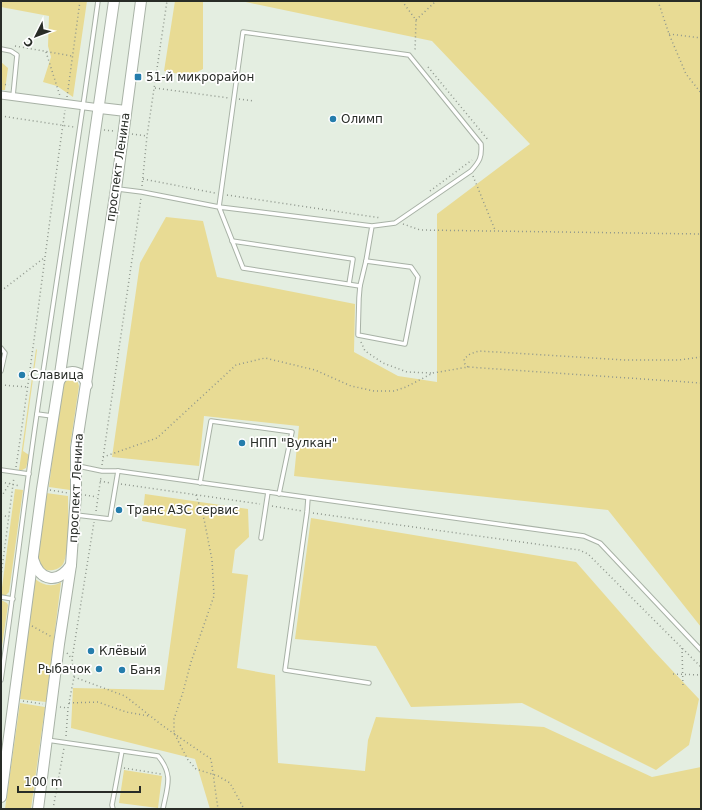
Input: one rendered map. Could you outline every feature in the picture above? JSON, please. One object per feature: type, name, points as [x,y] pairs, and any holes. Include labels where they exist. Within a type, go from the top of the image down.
[{"type":"main road","points":[[1,797],[32,557],[100,108],[114,1]]},
{"type":"main road","name":"проспект Ленина","points":[[38,809],[46,740],[71,565],[76,494],[76,448],[87,385],[116,189],[141,1]]},
{"type":"main road","points":[[100,108],[126,111]]},
{"type":"main road","points":[[59,381],[66,373],[74,372],[82,375],[87,385]]},
{"type":"main road","points":[[32,557],[38,572],[49,578],[62,575],[71,565]]},
{"type":"street","points":[[1,95],[100,108]]},
{"type":"lane","points":[[1,680],[37,414],[84,106],[98,1]]},
{"type":"lane","points":[[116,189],[142,192],[219,208],[372,226],[395,223],[471,170],[479,161],[482,152],[482,144],[409,55],[243,32],[219,208],[243,268],[360,286]]},
{"type":"lane","points":[[1,49],[11,51],[17,55],[13,97]]},
{"type":"lane","points":[[366,261],[410,267],[418,277],[405,344],[358,335],[358,298],[372,226]]},
{"type":"lane","points":[[232,241],[353,259],[349,284]]},
{"type":"lane","points":[[1,348],[5,353],[1,371]]},
{"type":"lane","points":[[37,414],[54,416]]},
{"type":"lane","points":[[200,483],[211,421],[292,432],[279,494]]},
{"type":"lane","points":[[77,466],[102,471],[118,471],[584,536],[600,543],[701,650]]},
{"type":"lane","points":[[1,470],[29,474]]},
{"type":"lane","points":[[74,515],[110,519],[118,471]]},
{"type":"lane","points":[[261,538],[268,492]]},
{"type":"lane","points":[[308,498],[285,670],[369,683]]},
{"type":"lane","points":[[1,597],[12,599]]},
{"type":"lane","points":[[46,740],[158,756],[165,764],[169,775],[163,809]]},
{"type":"lane","points":[[113,809],[112,805],[122,750]]},
{"type":"path","points":[[1,576],[28,387],[64,104],[80,1]]},
{"type":"path","points":[[52,809],[65,743],[68,708],[74,677],[72,659],[102,471],[142,192],[147,136],[156,88],[167,1]]},
{"type":"path","points":[[402,1],[416,20],[415,52]]},
{"type":"path","points":[[416,20],[436,1]]},
{"type":"path","points":[[658,1],[669,34],[686,74],[701,93]]},
{"type":"path","points":[[669,34],[701,38]]},
{"type":"path","points":[[12,45],[72,56]]},
{"type":"path","points":[[46,52],[64,104]]},
{"type":"path","points":[[424,64],[489,141]]},
{"type":"path","points":[[156,88],[231,98]]},
{"type":"path","points":[[239,99],[254,101]]},
{"type":"path","points":[[425,195],[474,158]]},
{"type":"path","points":[[471,170],[495,230]]},
{"type":"path","points":[[143,179],[221,194],[384,219]]},
{"type":"path","points":[[395,223],[420,230],[701,234]]},
{"type":"path","points":[[1,291],[44,258]]},
{"type":"path","points":[[358,335],[365,351],[383,363],[407,372],[432,374]]},
{"type":"path","points":[[468,367],[465,364],[464,359],[470,354],[479,351],[626,360],[679,360],[701,357]]},
{"type":"path","points":[[103,457],[157,438],[236,365],[265,358],[315,370],[351,386],[374,391],[394,391],[406,387],[432,374],[468,367],[701,383]]},
{"type":"path","points":[[1,385],[28,387]]},
{"type":"path","points":[[100,481],[579,550],[594,558],[701,667]]},
{"type":"path","points":[[1,482],[27,487]]},
{"type":"path","points":[[1,497],[10,484]]},
{"type":"path","points":[[42,489],[97,497]]},
{"type":"path","points":[[196,494],[204,519],[212,560],[214,596],[191,662],[174,719],[174,733],[188,760],[196,769],[218,776],[230,783],[244,809]]},
{"type":"path","points":[[1,516],[9,516]]},
{"type":"path","points":[[24,622],[51,636],[72,659]]},
{"type":"path","points":[[682,648],[683,688]]},
{"type":"path","points":[[673,674],[701,675]]},
{"type":"path","points":[[74,677],[125,696],[150,716],[211,759],[218,809]]},
{"type":"path","points":[[13,699],[68,708]]},
{"type":"path","points":[[69,702],[98,702],[126,712],[150,716]]},
{"type":"path","points":[[119,768],[169,775]]},
{"type":"shaded area","points":[[1,1],[87,1],[73,97],[57,86],[43,82],[51,57],[48,46],[49,16],[1,7]]},
{"type":"shaded area","points":[[175,1],[203,1],[203,69],[190,76],[164,71]]},
{"type":"shaded area","points":[[241,1],[701,1],[701,627],[608,510],[294,476],[299,426],[204,416],[199,466],[112,457],[140,263],[166,217],[203,221],[217,277],[355,304],[354,352],[398,376],[437,382],[437,214],[530,144],[432,41]]},
{"type":"shaded area","points":[[1,62],[8,68],[5,90],[1,90]]},
{"type":"shaded area","points":[[36,349],[23,451],[29,455],[26,468],[19,470]]},
{"type":"shaded area","points":[[68,378],[72,378],[78,382],[79,386],[70,447],[70,490],[49,487],[61,383]]},
{"type":"shaded area","points":[[15,489],[23,490],[9,592],[6,595],[1,595]]},
{"type":"shaded area","points":[[46,493],[68,496],[66,555],[63,565],[58,569],[52,570],[43,569],[36,558]]},
{"type":"shaded area","points":[[145,494],[248,509],[249,537],[235,550],[232,573],[248,575],[237,668],[275,675],[278,763],[365,771],[368,740],[376,717],[544,727],[652,777],[701,767],[701,809],[210,809],[195,759],[71,728],[73,688],[164,690],[186,529],[142,521]]},
{"type":"shaded area","points":[[311,518],[576,562],[653,650],[699,699],[689,745],[656,770],[522,703],[411,707],[376,646],[295,639]]},
{"type":"shaded area","points":[[34,578],[47,585],[54,585],[61,582],[46,702],[20,699]]},
{"type":"shaded area","points":[[1,600],[8,605],[1,653]]},
{"type":"shaded area","points":[[20,703],[45,707],[31,809],[5,809]]},
{"type":"shaded area","points":[[124,770],[162,776],[158,808],[119,803]]},
{"type":"place","name":"51-й микрорайон","points":[[138,77]]},
{"type":"place","name":"Олимп","points":[[333,119]]},
{"type":"place","name":"Славица","points":[[22,375]]},
{"type":"place","name":"НПП \"Вулкан\"","points":[[242,443]]},
{"type":"place","name":"Транс АЗС сервис","points":[[119,510]]},
{"type":"place","name":"Клёвый","points":[[91,651]]},
{"type":"place","name":"Рыбачок","points":[[99,669]]},
{"type":"place","name":"Баня","points":[[122,670]]}]
